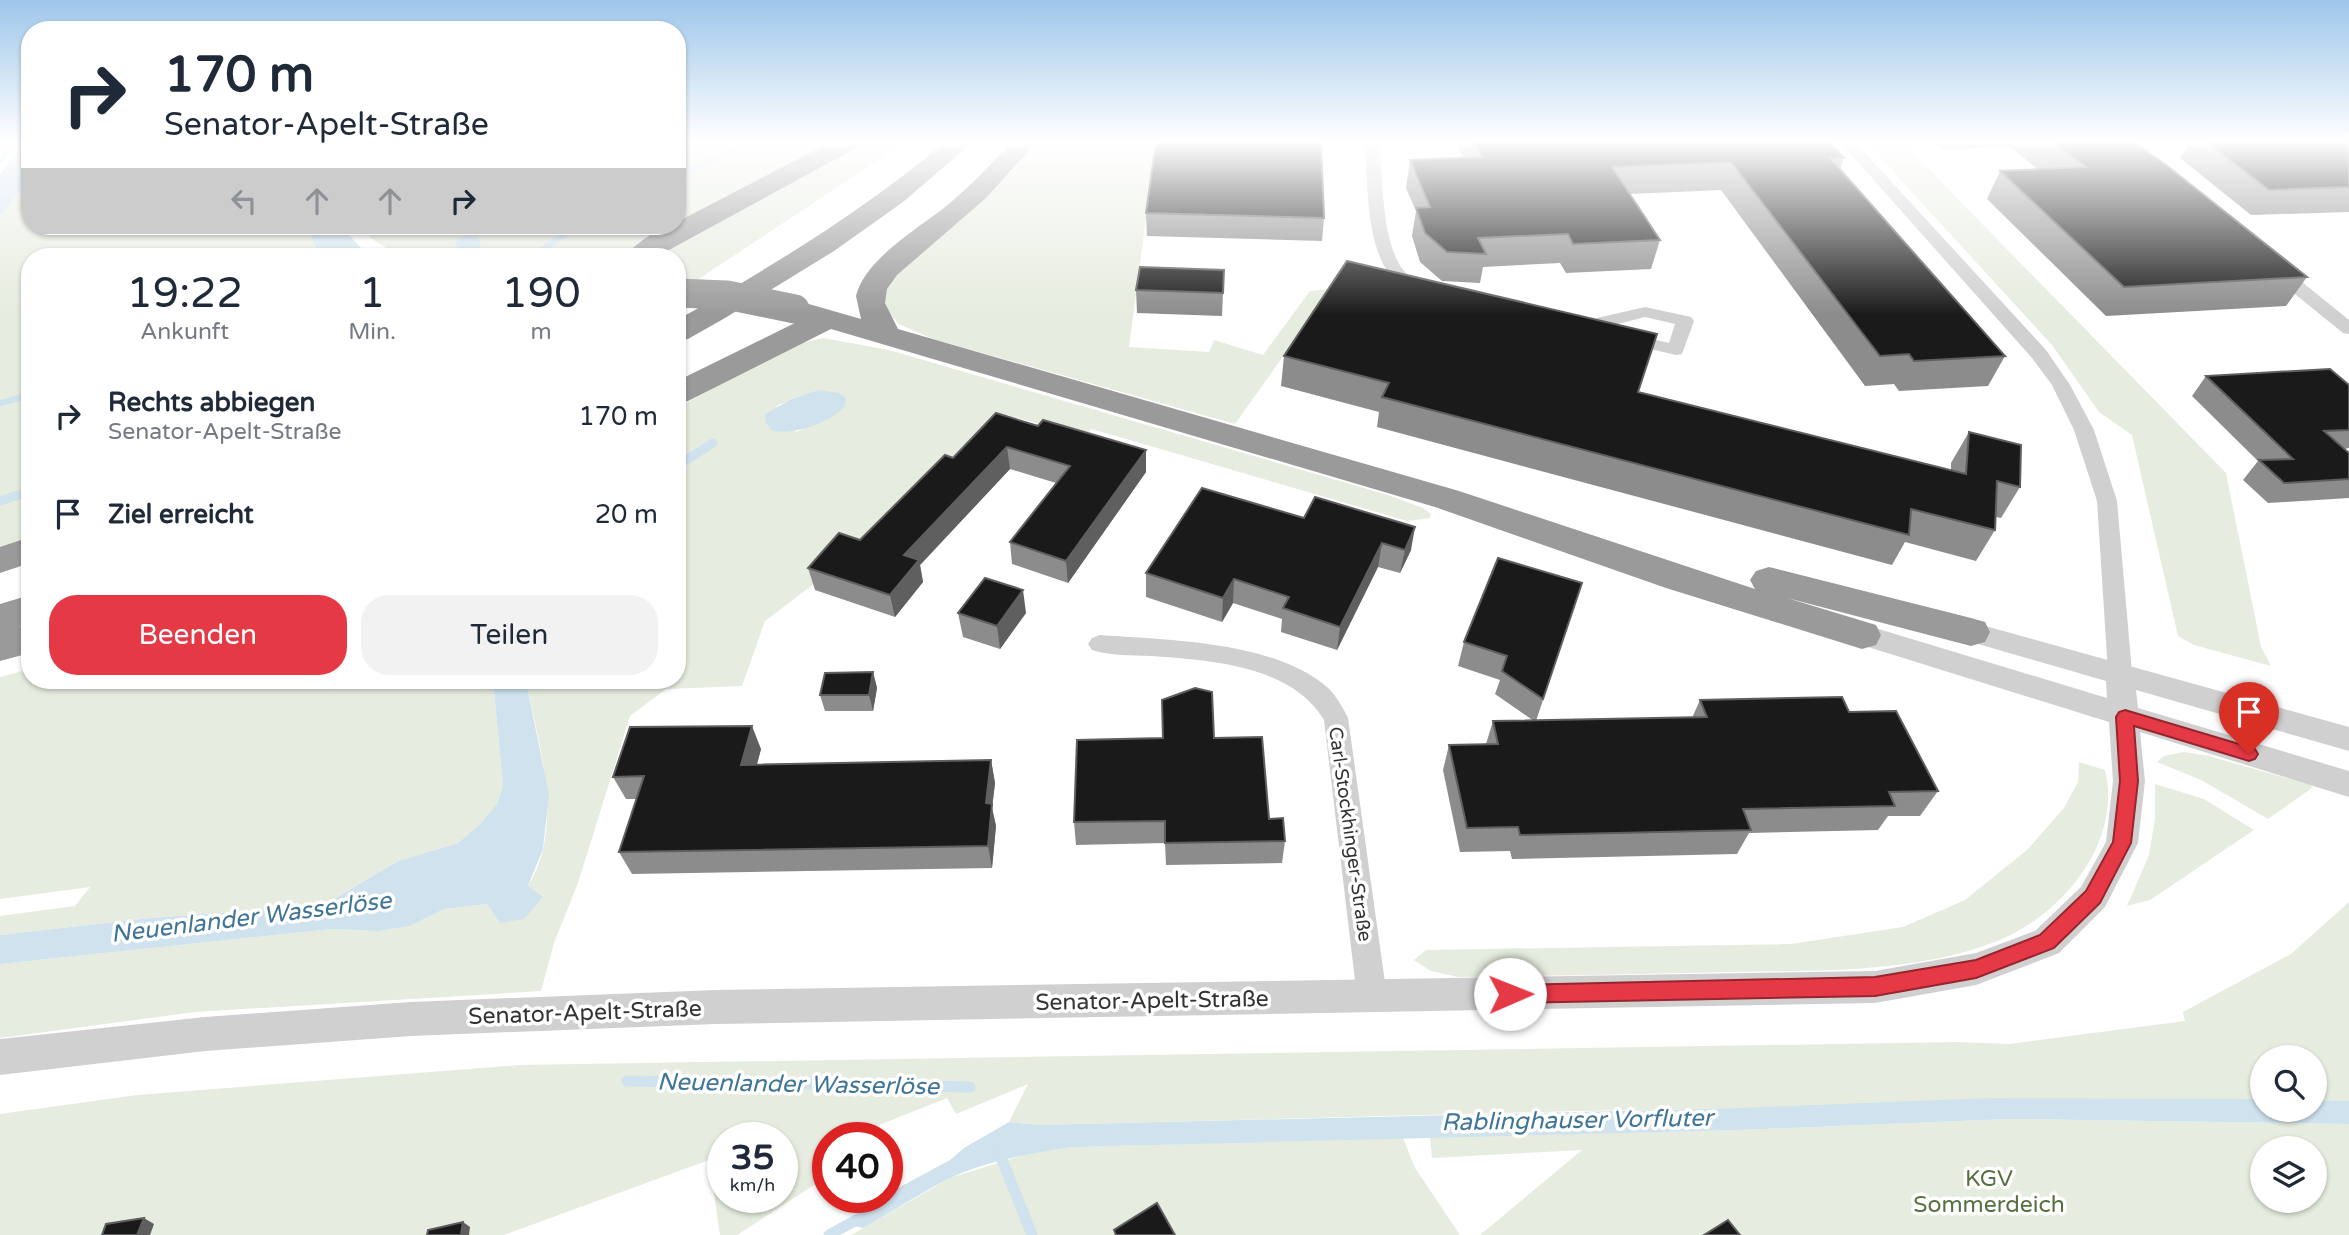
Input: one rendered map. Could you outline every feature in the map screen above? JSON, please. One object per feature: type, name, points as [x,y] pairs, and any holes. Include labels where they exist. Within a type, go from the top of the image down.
[{"type":"highway","points":[[686,229],[742,200]]},
{"type":"highway","points":[[686,299],[722,281],[848,200]]},
{"type":"highway","points":[[686,328],[771,279],[889,200]]},
{"type":"highway","points":[[889,338],[871,309],[872,290],[883,274],[969,200]]},
{"type":"highway","points":[[651,248],[674,235]]},
{"type":"highway","points":[[686,293],[727,295],[828,318],[1447,499],[1679,579],[1862,635]]},
{"type":"highway","points":[[686,389],[828,318]]},
{"type":"highway","points":[[1447,499],[1623,538],[1839,600],[1971,632]]},
{"type":"highway","points":[[0,560],[21,553]]},
{"type":"highway","points":[[0,586],[21,580]]},
{"type":"highway","points":[[0,618],[21,612]]},
{"type":"highway","points":[[0,646],[21,640]]},
{"type":"street","points":[[1378,200],[1382,234],[1391,264],[1400,278],[1437,293]]},
{"type":"street","points":[[1899,200],[2039,354],[2061,385],[2084,430],[2107,501],[2120,672]]},
{"type":"street","points":[[2265,261],[2349,329]]},
{"type":"street","points":[[1971,632],[2349,739]]},
{"type":"street","points":[[1862,635],[2349,784]]},
{"type":"street","name":"Carl-Stockhinger-Straße","points":[[1100,645],[1211,652],[1282,673],[1320,694],[1335,718],[1372,997]]},
{"type":"street","name":"Senator-Apelt-Straße","points":[[0,1057],[205,1034],[439,1018],[716,1007],[1875,986],[1976,969],[2047,942],[2093,897],[2122,843],[2129,781],[2120,672]]},
{"type":"green space","points":[[13,200],[21,200],[21,235],[311,235],[316,248],[21,248],[21,544],[0,552],[0,216]]},
{"type":"green space","points":[[686,200],[720,200],[686,217]]},
{"type":"green space","points":[[756,200],[819,200],[697,280],[686,281],[686,248],[667,248]]},
{"type":"green space","points":[[982,200],[1148,200],[1129,347],[1209,352],[1214,340],[1263,355],[1310,291],[1331,289],[1235,424],[933,339],[899,324],[885,309],[884,290],[896,275]]},
{"type":"green space","points":[[1919,200],[1958,200],[2226,473],[2261,647],[2271,666],[2194,645],[2178,636],[2132,435],[2099,412],[2052,345]]},
{"type":"green space","points":[[368,235],[470,235],[464,248],[386,248]]},
{"type":"green space","points":[[476,235],[650,235],[632,248],[481,248]]},
{"type":"green space","points":[[823,338],[889,350],[1388,495],[1423,508],[1431,514],[1430,518],[1407,521],[1091,429],[1085,437],[1007,415],[852,555],[765,621],[742,686],[686,688],[686,403],[792,345]],"holes":[[[816,390],[812,425],[796,432],[776,406]]]},
{"type":"green space","points":[[21,671],[21,689],[494,689],[503,785],[497,804],[479,825],[458,843],[398,861],[324,905],[150,918],[0,935],[0,916],[75,906],[90,887],[0,899],[0,677]]},
{"type":"green space","points":[[528,689],[666,689],[630,716],[578,883],[554,943],[541,991],[195,1012],[0,1038],[0,964],[332,929],[378,931],[410,926],[444,909],[487,904],[500,922],[527,888],[539,864],[547,813],[542,759]]},
{"type":"green space","points":[[2184,752],[2209,756],[2311,785],[2312,788],[2268,819],[2201,780],[2157,762],[2164,756]]},
{"type":"green space","points":[[2079,762],[2105,770],[2108,798],[2105,825],[2081,874],[2063,896],[2042,915],[1995,942],[1963,952],[1897,965],[1829,970],[1492,977],[1458,977],[1431,971],[1414,960],[1426,950],[1791,944],[1903,927],[1965,900],[2027,850],[2064,808],[2078,782]]},
{"type":"green space","points":[[2155,784],[2204,799],[2254,830],[2150,900],[2127,906],[2149,855],[2155,819]]},
{"type":"green space","points":[[2349,902],[2349,1101],[2327,1100],[2327,1045],[2250,1045],[2250,1099],[1578,1111],[1039,1125],[1009,1122],[1028,1084],[956,1114],[947,1098],[887,1122],[812,1122],[812,1186],[798,1195],[798,1122],[707,1122],[707,1161],[504,1235],[0,1235],[0,1114],[137,1095],[520,1065],[1958,1042],[2009,1044],[2185,1021],[2183,1012],[2291,954]]},
{"type":"green space","name":"KGV Sommerdeich","points":[[2009,1119],[2349,1124],[2349,1235],[1480,1235],[1582,1150],[1432,1158],[1430,1137],[1740,1130]]},
{"type":"green space","points":[[1403,1138],[1415,1168],[1460,1235],[851,1235],[889,1213],[903,1213],[903,1205],[950,1178],[1033,1152],[1075,1147]]},
{"type":"green space","points":[[717,1213],[771,1213],[737,1235],[720,1235]]},
{"type":"water","points":[[0,200],[13,200],[0,216]]},
{"type":"water","points":[[311,235],[349,235],[362,248],[316,248]]},
{"type":"water","points":[[465,235],[477,235],[481,248],[456,248],[455,243]]},
{"type":"water","points":[[817,390],[839,393],[846,398],[845,406],[821,423],[802,429],[773,431],[766,423],[765,414],[790,400]]},
{"type":"water","points":[[494,689],[528,689],[549,795],[543,849],[528,886],[543,897],[524,919],[500,923],[487,904],[444,909],[410,926],[378,931],[332,929],[0,964],[0,935],[150,918],[324,905],[398,861],[458,843],[479,825],[497,804],[503,785]]},
{"type":"water","points":[[1991,1098],[2250,1099],[2250,1122],[2327,1122],[2327,1100],[2349,1101],[2349,1124],[2009,1119],[1740,1130],[1075,1147],[1028,1154],[977,1167],[937,1185],[903,1205],[903,1185],[950,1160],[964,1148],[1009,1122],[1039,1125],[1738,1108]]},
{"type":"water","points":[[858,1213],[889,1213],[863,1228],[848,1225]]},
{"type":"building","points":[[1148,200],[1323,200],[1324,218],[1146,213]]},
{"type":"building","points":[[1427,200],[1633,200],[1660,240],[1573,244],[1568,234],[1478,238],[1486,254],[1447,252],[1425,233],[1416,208],[1430,207]]},
{"type":"building","points":[[1760,200],[1867,200],[2005,356],[1914,361],[1909,354],[1880,356]]},
{"type":"building","points":[[2031,200],[2210,200],[2307,277],[2124,287]]},
{"type":"building","points":[[1347,261],[1657,334],[1638,392],[1966,474],[1969,432],[2021,445],[2020,487],[1997,481],[1995,530],[1911,509],[1909,535],[1382,397],[1389,383],[1284,356]]},
{"type":"building","points":[[1140,267],[1224,270],[1223,293],[1136,290]]},
{"type":"building","points":[[2330,369],[2349,385],[2349,430],[2324,431],[2349,453],[2349,479],[2284,483],[2259,460],[2293,459],[2206,376]]},
{"type":"building","points":[[996,413],[1038,426],[1043,420],[1146,450],[1066,561],[1010,542],[1070,466],[1007,447],[904,555],[919,560],[890,595],[808,568],[839,533],[860,540],[945,455],[953,458]]},
{"type":"building","points":[[1202,488],[1304,518],[1315,497],[1415,527],[1405,550],[1382,543],[1340,627],[1283,608],[1289,597],[1234,579],[1223,598],[1146,573]]},
{"type":"building","points":[[1498,558],[1582,583],[1543,699],[1502,671],[1507,656],[1464,642]]},
{"type":"building","points":[[985,578],[1023,590],[997,626],[958,613]]},
{"type":"building","points":[[873,672],[869,695],[820,695],[825,673]]},
{"type":"building","points":[[1195,688],[1212,692],[1214,738],[1262,737],[1269,819],[1283,818],[1285,841],[1165,843],[1165,821],[1074,822],[1077,740],[1163,738],[1162,700]]},
{"type":"building","points":[[1842,697],[1849,712],[1896,711],[1938,791],[1889,792],[1895,806],[1743,809],[1751,830],[1520,835],[1518,827],[1467,828],[1449,745],[1498,744],[1493,721],[1707,717],[1700,700]]},
{"type":"building","points":[[752,726],[741,765],[991,760],[986,803],[992,804],[988,846],[619,852],[644,776],[613,777],[630,727]]},
{"type":"building","points":[[1157,1203],[1175,1235],[1116,1235],[1114,1230]]},
{"type":"building","points":[[144,1218],[137,1235],[102,1235],[106,1224]]},
{"type":"building","points":[[1728,1220],[1740,1235],[1704,1235]]},
{"type":"building","points":[[463,1222],[461,1235],[427,1235],[428,1230]]},
{"type":"waterway","points":[[545,248],[564,235]]},
{"type":"waterway","points":[[0,403],[21,397]]},
{"type":"waterway","points":[[686,460],[713,443]]},
{"type":"waterway","points":[[0,501],[21,494]]},
{"type":"waterway","name":"Neuenlander Wasserlöse","points":[[627,1081],[970,1087]]},
{"type":"waterway","points":[[999,1152],[1032,1235]]},
{"type":"waterway","name":"Rablinghauser Vorfluter","points":[[829,1235],[858,1219]]},
{"type":"route","points":[[1510,994],[1875,986],[1976,969],[2047,942],[2093,897],[2122,843],[2129,781],[2125,717],[2249,754]]}]
